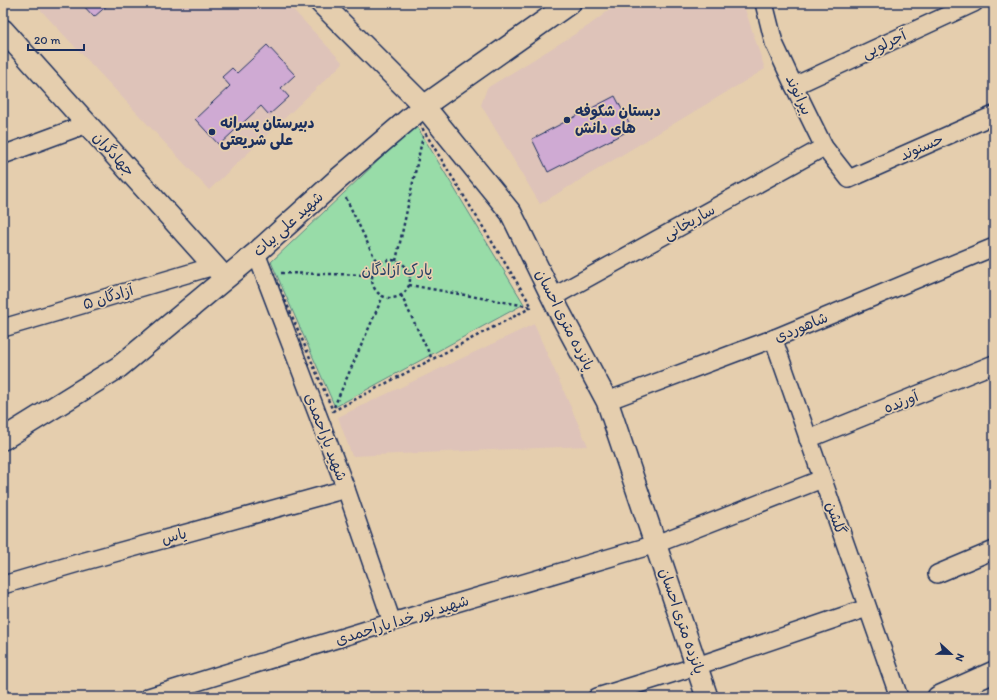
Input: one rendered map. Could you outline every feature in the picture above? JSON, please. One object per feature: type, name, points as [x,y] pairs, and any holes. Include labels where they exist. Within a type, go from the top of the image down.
[{"type":"street","name":"پانزده متری احسان","points":[[321,3],[424,106],[511,213],[607,401],[707,697]]},
{"type":"street","name":"بیرانوند","points":[[764,3],[774,43],[794,86],[824,147],[849,179]]},
{"type":"street","name":"آجرلویی","points":[[794,86],[974,3]]},
{"type":"street","name":"شهید علی بیات","points":[[3,439],[119,367],[219,272],[256,253],[339,184],[424,106],[565,4]]},
{"type":"street","name":"جهادگران","points":[[3,30],[219,272]]},
{"type":"street","name":"حسنوند","points":[[849,179],[994,115]]},
{"type":"street","points":[[3,155],[87,124]]},
{"type":"street","name":"ساریخانی","points":[[557,305],[824,147]]},
{"type":"street","name":"شاهوردی","points":[[607,401],[775,338],[994,247]]},
{"type":"street","name":"شهید یاراحمدی","points":[[256,253],[346,489],[392,622]]},
{"type":"street","name":"آزادگان ۵","points":[[3,328],[219,272]]},
{"type":"street","name":"گلشن","points":[[775,338],[776,346],[898,697]]},
{"type":"street","name":"آورنده","points":[[808,439],[994,364]]},
{"type":"street","name":"شهید نور خدا یاراحمدی","points":[[148,697],[392,622],[656,544],[822,478]]},
{"type":"street","name":"یاس","points":[[3,585],[346,489]]},
{"type":"street","points":[[937,574],[994,550]]},
{"type":"street","points":[[597,697],[697,666],[867,608]]},
{"type":"street","points":[[938,697],[994,672]]},
{"type":"path","points":[[333,411],[266,256],[339,184],[416,118],[532,307]]},
{"type":"path","points":[[396,260],[424,131]]},
{"type":"path","points":[[339,184],[378,265]]},
{"type":"path","points":[[389,260],[396,260],[409,272],[409,285],[401,295],[389,298],[383,296],[374,287],[373,275],[378,265],[389,260]]},
{"type":"path","points":[[273,272],[373,275]]},
{"type":"path","points":[[409,285],[532,307],[557,305]]},
{"type":"path","points":[[401,295],[432,359]]},
{"type":"path","points":[[324,430],[383,296]]},
{"type":"path","points":[[333,411],[532,307]]},
{"type":"shaded area","name":"دبیرستان پسرانه علی شریعتی","points":[[34,3],[287,3],[343,63],[209,190]]},
{"type":"shaded area","points":[[619,3],[743,3],[765,69],[540,204],[481,105],[487,88],[588,26]]},
{"type":"shaded area","points":[[534,324],[588,446],[352,456],[338,417]]},
{"type":"green space","name":"پارک آزادگان","points":[[416,125],[524,304],[335,407],[271,262]]},
{"type":"building","points":[[81,3],[110,3],[94,17]]},
{"type":"building","points":[[267,45],[295,75],[281,88],[289,97],[269,115],[261,106],[219,145],[195,119],[230,86],[222,77],[232,68],[237,73]]},
{"type":"building","points":[[615,96],[632,129],[548,172],[532,139]]},
{"type":"place","name":"دبستان شکوفه های دانش","points":[[567,120]]},
{"type":"place","name":"دبیرستان پسرانه علی شریعتی","points":[[212,132]]}]
